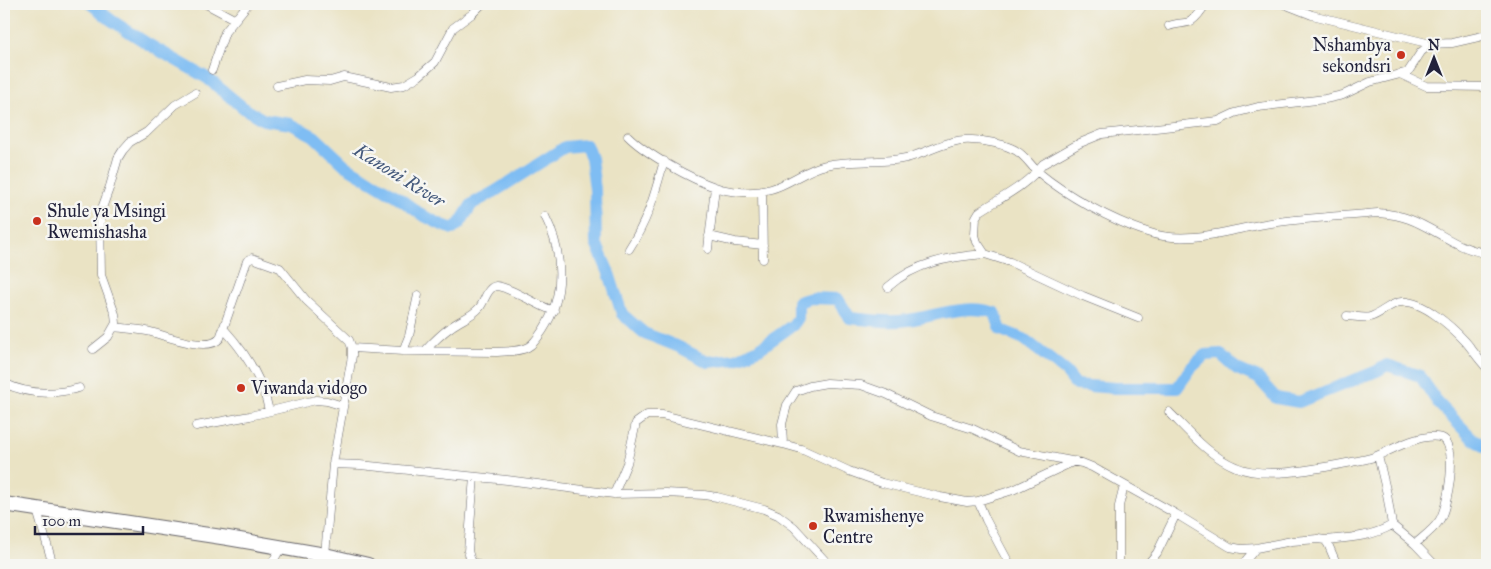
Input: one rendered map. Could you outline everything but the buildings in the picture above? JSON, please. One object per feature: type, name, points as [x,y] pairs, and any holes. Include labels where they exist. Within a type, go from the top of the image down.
[{"type":"highway","points":[[4,504],[281,547],[368,565]]},
{"type":"street","points":[[206,4],[234,19]]},
{"type":"street","points":[[212,70],[225,32],[248,4]]},
{"type":"street","points":[[277,86],[305,80],[330,81],[344,77],[390,87],[404,85],[420,76],[435,62],[453,28],[482,4]]},
{"type":"street","points":[[1169,26],[1175,23],[1189,22],[1195,18],[1206,4]]},
{"type":"street","points":[[1284,4],[1312,15],[1431,44],[1452,43],[1487,35]]},
{"type":"street","points":[[985,254],[975,235],[976,217],[979,212],[1016,190],[1038,171],[1043,164],[1080,143],[1102,134],[1218,121],[1235,113],[1258,107],[1343,95],[1370,82],[1408,72],[1421,52],[1431,44]]},
{"type":"street","points":[[1400,74],[1426,86],[1487,87]]},
{"type":"street","points":[[93,349],[108,337],[115,327],[116,314],[101,275],[100,219],[118,158],[130,142],[147,132],[176,105],[194,93]]},
{"type":"street","points":[[628,136],[638,146],[715,187],[730,190],[762,191],[773,189],[810,170],[826,165],[906,158],[953,142],[969,140],[1002,145],[1014,149],[1021,153],[1038,171],[1100,212],[1149,233],[1166,237],[1205,236],[1276,222],[1378,213],[1410,219],[1474,251],[1487,253]]},
{"type":"street","points":[[629,249],[642,228],[651,208],[664,161]]},
{"type":"street","points":[[708,250],[715,187]]},
{"type":"street","points":[[762,191],[763,258]]},
{"type":"street","points":[[352,348],[402,351],[498,352],[530,346],[538,338],[554,311],[560,278],[560,262],[553,235],[544,216]]},
{"type":"street","points":[[709,236],[735,242],[763,245]]},
{"type":"street","points":[[888,287],[910,270],[928,263],[952,257],[985,254],[1010,262],[1083,296],[1138,318]]},
{"type":"street","points":[[115,327],[151,332],[194,343],[210,344],[218,341],[247,261],[252,258],[280,268],[306,300],[349,340],[352,348],[334,464],[325,555]]},
{"type":"street","points":[[425,351],[451,326],[479,308],[493,287],[511,291],[541,307],[554,311]]},
{"type":"street","points":[[402,351],[409,336],[418,295]]},
{"type":"street","points":[[1347,316],[1369,317],[1400,302],[1415,302],[1430,311],[1466,341],[1478,359],[1487,368]]},
{"type":"street","points":[[223,328],[254,370],[264,390],[269,411]]},
{"type":"street","points":[[4,382],[11,386],[36,393],[64,392],[80,388]]},
{"type":"street","points":[[783,444],[782,424],[787,405],[796,391],[827,383],[861,385],[886,394],[931,416],[973,429],[1019,451],[1075,462],[1102,471],[1124,486],[1176,514],[1230,547],[1242,549],[1256,548],[1307,539],[1325,540],[1366,535],[1376,533],[1392,525]]},
{"type":"street","points":[[196,426],[250,416],[316,400],[343,406]]},
{"type":"street","points":[[1168,412],[1206,448],[1224,461],[1238,468],[1255,472],[1318,469],[1378,456],[1404,443],[1426,438],[1443,438],[1450,446],[1449,486],[1444,511],[1439,521],[1415,544]]},
{"type":"street","points":[[614,494],[627,463],[636,423],[647,415],[662,415],[783,444],[801,449],[849,472],[882,483],[967,502],[978,501],[1012,490],[1075,462]]},
{"type":"street","points":[[1378,456],[1392,525],[1415,544],[1435,565]]},
{"type":"street","points":[[334,464],[529,482],[614,494],[704,494],[764,509],[778,515],[794,527],[829,565]]},
{"type":"street","points":[[474,477],[468,551],[471,561],[478,565]]},
{"type":"street","points":[[1119,565],[1119,506],[1124,486]]},
{"type":"street","points":[[978,501],[1010,565]]},
{"type":"street","points":[[37,510],[53,565]]},
{"type":"street","points":[[1146,565],[1157,553],[1176,514]]},
{"type":"street","points":[[1325,540],[1337,565]]},
{"type":"street","points":[[271,565],[281,547]]},
{"type":"street","points":[[1242,565],[1256,548]]},
{"type":"waterway","name":"Kanoni River","points":[[91,4],[111,20],[148,44],[207,78],[245,109],[264,120],[291,124],[314,136],[346,166],[396,196],[422,215],[453,229],[460,223],[472,204],[565,147],[586,145],[591,158],[595,190],[596,243],[609,273],[622,314],[644,333],[679,347],[708,362],[736,359],[759,349],[793,325],[798,318],[798,302],[811,298],[838,299],[850,318],[879,321],[908,320],[952,311],[984,310],[995,313],[1001,330],[1024,339],[1066,372],[1076,385],[1115,388],[1177,388],[1191,368],[1205,355],[1220,354],[1237,369],[1258,378],[1276,398],[1299,402],[1377,371],[1387,365],[1420,376],[1438,403],[1472,438],[1487,448]]},
{"type":"place","name":"Nshambya sekondsri","points":[[1401,55]]},
{"type":"place","name":"Shule ya Msingi Rwemishasha","points":[[37,221]]},
{"type":"place","name":"Viwanda vidogo","points":[[241,388]]},
{"type":"place","name":"Rwamishenye Centre","points":[[813,526]]}]
